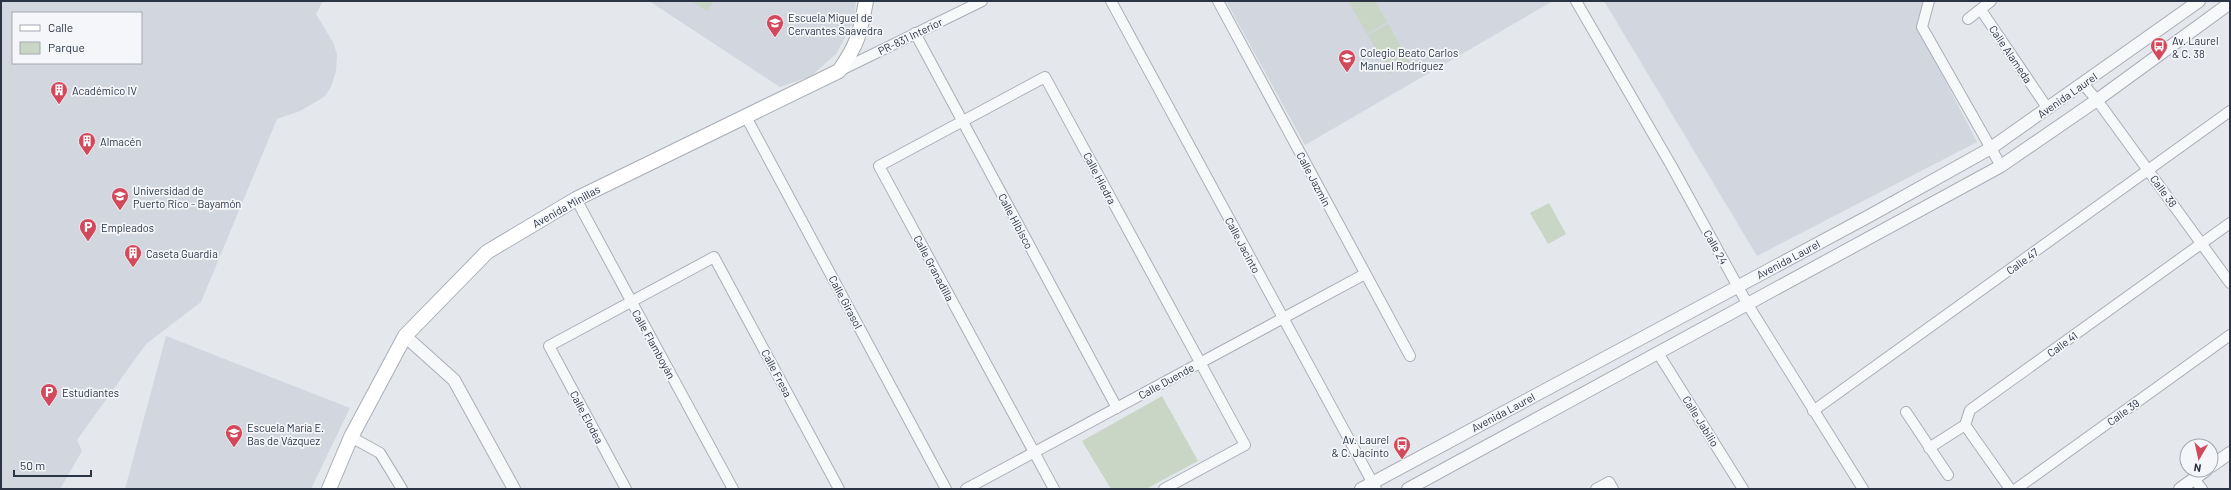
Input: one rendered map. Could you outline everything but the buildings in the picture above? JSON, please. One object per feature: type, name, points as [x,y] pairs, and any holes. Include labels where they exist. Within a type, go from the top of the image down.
[{"type":"main road","points":[[839,71],[855,46],[866,1]]},
{"type":"main road","name":"Avenida Minillas","points":[[329,489],[351,437],[405,336],[487,252],[576,199],[745,115],[839,71]]},
{"type":"street","name":"PR-831 Interior","points":[[839,71],[982,1]]},
{"type":"street","name":"Calle Jacinto","points":[[1111,1],[1374,486]]},
{"type":"street","name":"Calle Jazmín","points":[[1218,1],[1410,356]]},
{"type":"street","name":"Calle 24","points":[[1576,1],[1667,158],[1748,305],[1862,489]]},
{"type":"street","points":[[1929,1],[1922,27],[2001,166]]},
{"type":"street","points":[[1968,19],[1991,1]]},
{"type":"street","name":"Avenida Laurel","points":[[1361,489],[1374,486],[1991,148],[2199,1]]},
{"type":"street","name":"Avenida Laurel","points":[[1408,489],[2001,166],[2097,100],[2230,2]]},
{"type":"street","name":"Calle Alameda","points":[[1981,10],[2048,109]]},
{"type":"street","name":"Calle Hibisco","points":[[915,33],[1117,408]]},
{"type":"street","name":"Calle Hiedra","points":[[962,122],[1045,77],[1200,363]]},
{"type":"street","name":"Calle 38","points":[[2083,84],[2097,100],[2149,170],[2230,283]]},
{"type":"street","name":"Calle 47","points":[[1813,411],[2230,111]]},
{"type":"street","name":"Calle Girasol","points":[[745,115],[946,489]]},
{"type":"street","name":"Calle Granadilla","points":[[962,122],[879,166],[1034,452]]},
{"type":"street","name":"Calle Flamboyán","points":[[576,199],[733,489]]},
{"type":"street","name":"Calle 41","points":[[1965,425],[1970,410],[2230,224]]},
{"type":"street","name":"Calle Fresa","points":[[630,301],[714,257],[840,489]]},
{"type":"street","name":"Calle Duende","points":[[966,489],[1365,274]]},
{"type":"street","name":"Calle Elodea","points":[[626,489],[549,346],[630,301]]},
{"type":"street","points":[[405,336],[454,380],[514,489]]},
{"type":"street","name":"Calle 39","points":[[2016,489],[2230,336]]},
{"type":"street","name":"Calle Jabilio","points":[[1658,353],[1743,489]]},
{"type":"street","points":[[1164,489],[1245,445],[1200,363]]},
{"type":"street","points":[[1906,412],[1948,475]]},
{"type":"street","points":[[1929,448],[1965,425],[2010,489]]},
{"type":"street","points":[[351,437],[380,453],[402,489]]},
{"type":"street","points":[[1034,452],[1054,489]]},
{"type":"street","points":[[2219,461],[2230,453]]},
{"type":"street","points":[[2180,489],[2194,479],[2202,489]]},
{"type":"street","points":[[1596,489],[1609,482],[1613,489]]},
{"type":"shaded area","name":"Universidad de Puerto Rico - Bayamón","points":[[1,1],[323,1],[316,14],[334,44],[337,55],[336,71],[331,87],[324,97],[300,111],[277,119],[201,302],[146,344],[77,440],[82,451],[60,489],[1,489]]},
{"type":"shaded area","name":"Escuela Miguel de Cervantes Saavedra","points":[[649,1],[856,1],[854,21],[836,54],[811,76],[780,87]]},
{"type":"shaded area","name":"Colegio Beato Carlos Manuel Rodríguez","points":[[1226,1],[1553,1],[1305,145]]},
{"type":"shaded area","points":[[1604,1],[1926,1],[1919,15],[1917,26],[1977,142],[1757,256]]},
{"type":"shaded area","name":"Escuela María E. Bas de Vázquez","points":[[166,336],[350,408],[311,489],[125,489]]},
{"type":"green space","points":[[691,1],[714,1],[707,11]]},
{"type":"green space","points":[[1348,1],[1375,1],[1387,22],[1367,34]]},
{"type":"green space","points":[[1388,24],[1410,63],[1390,74],[1368,35]]},
{"type":"green space","points":[[1549,203],[1566,234],[1548,244],[1530,213]]},
{"type":"green space","points":[[1162,396],[1198,461],[1146,489],[1111,489],[1082,441]]},
{"type":"place","name":"Escuela Miguel de Cervantes Saavedra","points":[[775,38]]},
{"type":"place","name":"Av. Laurel & C. 38","points":[[2159,61]]},
{"type":"place","name":"Colegio Beato Carlos Manuel Rodríguez","points":[[1347,73]]},
{"type":"place","name":"Académico IV","points":[[59,105]]},
{"type":"place","name":"Almacén","points":[[87,156]]},
{"type":"place","name":"Universidad de Puerto Rico - Bayamón","points":[[120,211]]},
{"type":"place","name":"Empleados","points":[[88,242]]},
{"type":"place","name":"Caseta Guardia","points":[[133,268]]},
{"type":"place","name":"Estudiantes","points":[[49,407]]},
{"type":"place","name":"Escuela María E. Bas de Vázquez","points":[[234,448]]},
{"type":"place","name":"Av. Laurel & C. Jacinto","points":[[1402,460]]}]
